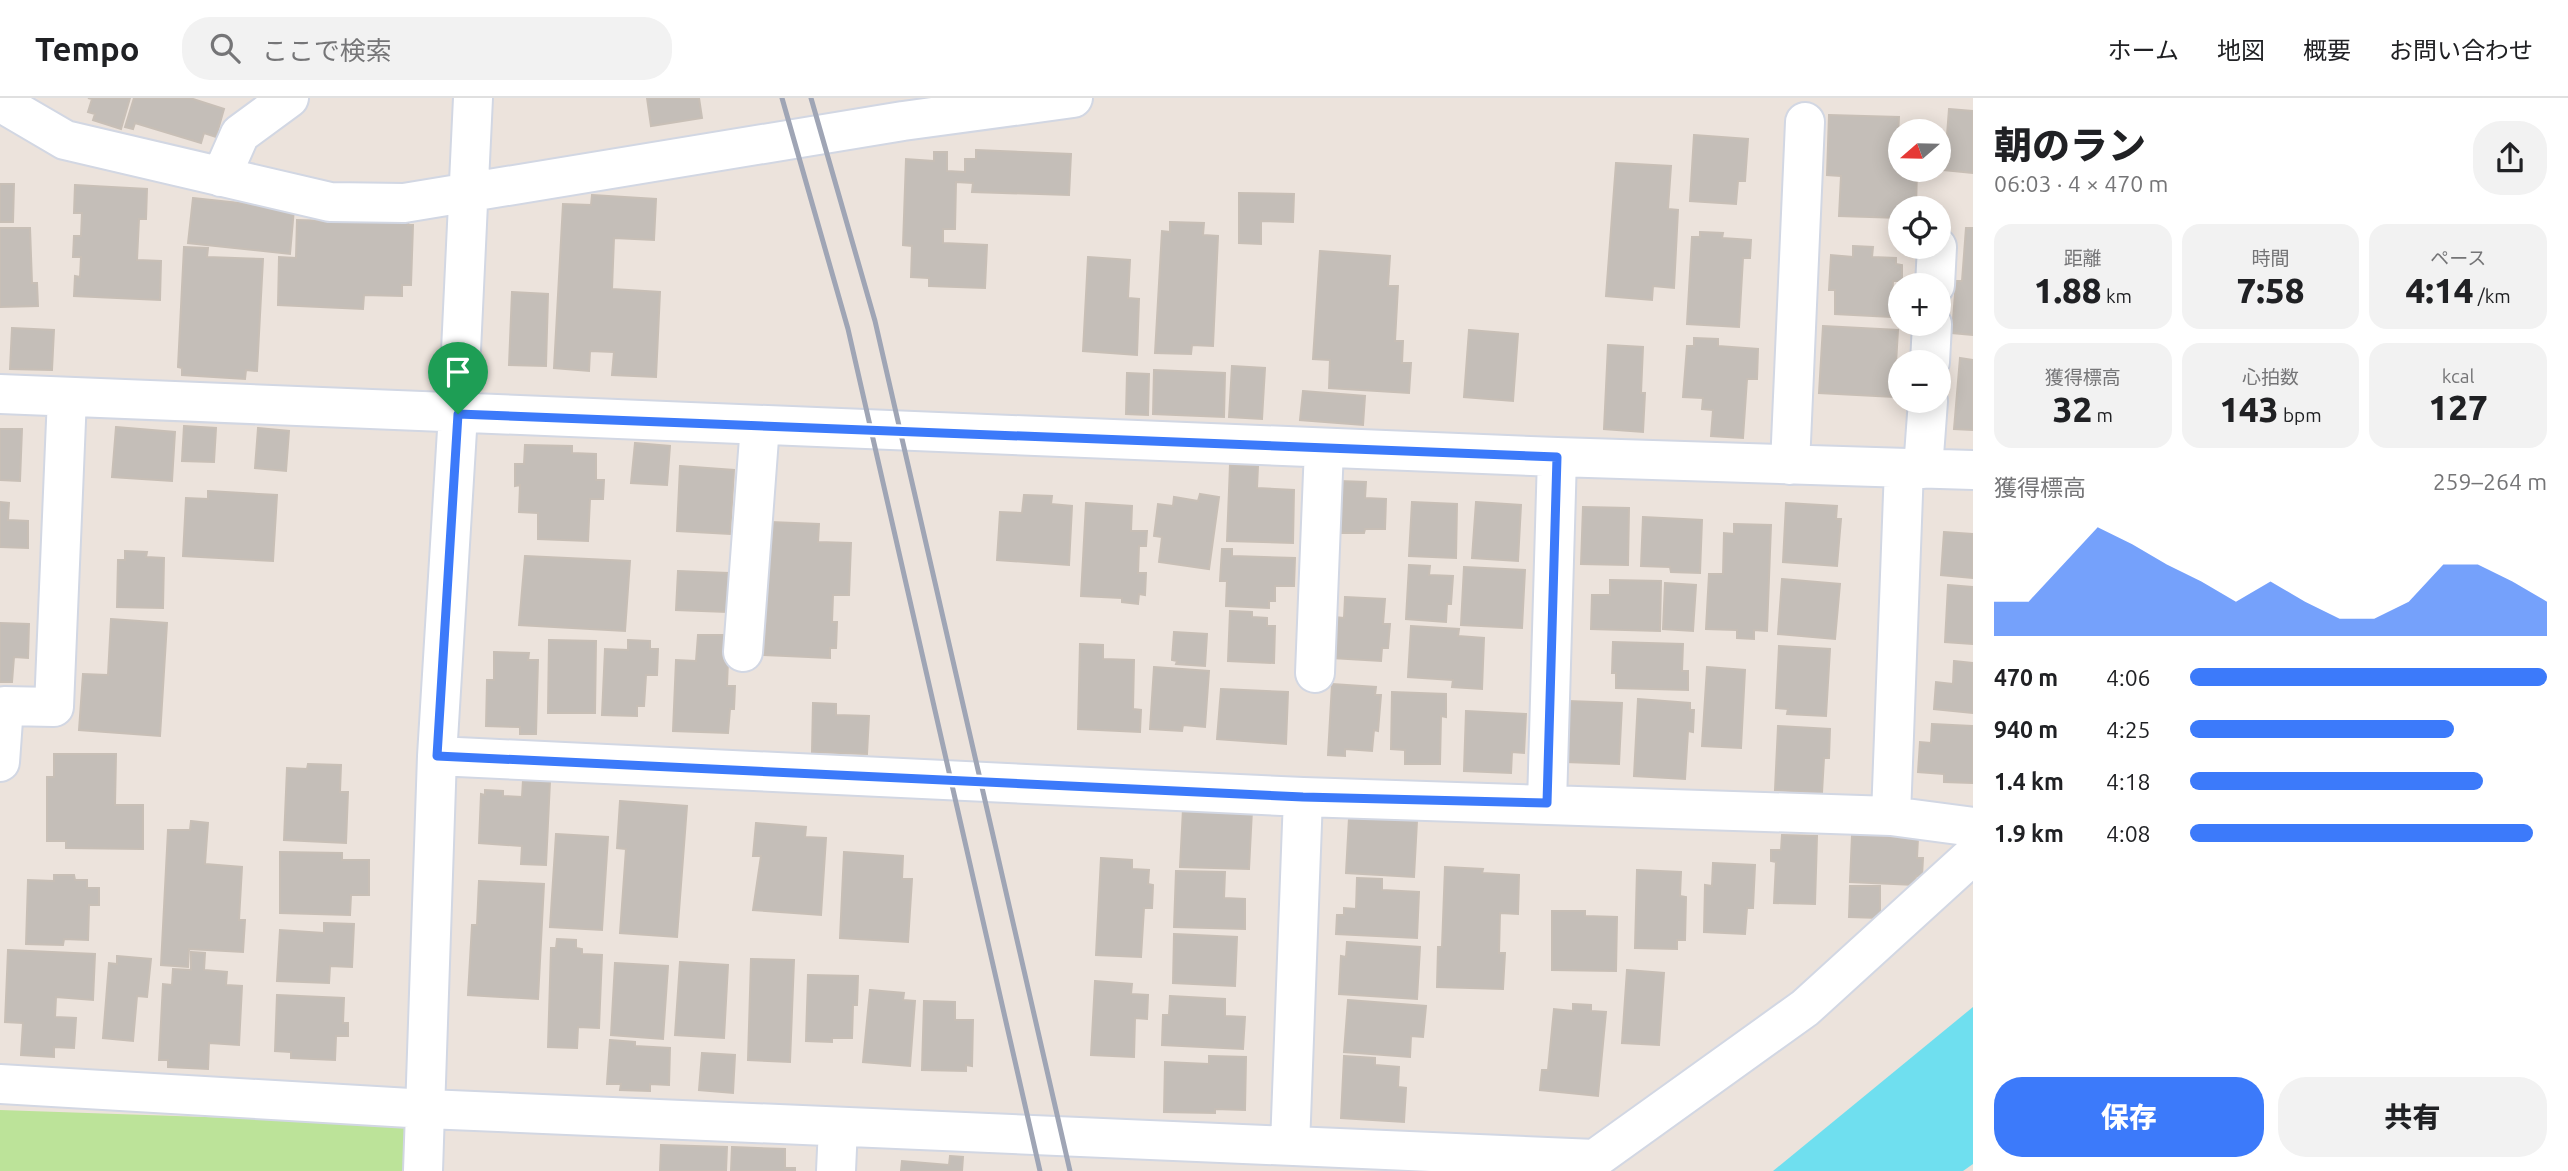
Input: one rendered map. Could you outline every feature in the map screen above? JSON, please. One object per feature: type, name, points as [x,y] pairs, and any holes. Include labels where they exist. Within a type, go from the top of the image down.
[{"type":"street","points":[[220,177],[240,134],[289,98]]},
{"type":"street","points":[[423,1171],[437,756],[458,414],[473,98]]},
{"type":"street","points":[[0,102],[65,140],[330,202],[404,203],[903,121],[1073,98]]},
{"type":"street","points":[[1790,465],[1805,122]]},
{"type":"street","points":[[0,394],[1557,457],[1973,470]]},
{"type":"street","points":[[0,762],[4,706],[54,707],[67,397]]},
{"type":"street","points":[[1891,816],[1914,468],[1925,413]]},
{"type":"street","points":[[743,652],[760,425]]},
{"type":"street","points":[[1315,673],[1324,448]]},
{"type":"street","points":[[1547,803],[1557,457]]},
{"type":"street","points":[[437,756],[1303,797],[1891,816],[1973,827]]},
{"type":"street","points":[[1290,1146],[1303,797]]},
{"type":"street","points":[[0,1084],[427,1109],[1290,1146],[1587,1165],[1805,1008],[1973,855]]},
{"type":"street","points":[[836,1171],[838,1127]]},
{"type":"green space","points":[[0,1110],[411,1124],[409,1171],[0,1171]]},
{"type":"water","points":[[1973,1007],[1973,1164],[1963,1171],[1773,1171]]},
{"type":"building","points":[[88,98],[130,98],[121,129],[93,120],[95,114],[88,112],[92,99]]},
{"type":"building","points":[[134,98],[190,98],[224,109],[216,137],[204,133],[201,143],[135,123],[133,129],[125,127]]},
{"type":"building","points":[[647,98],[699,98],[702,118],[651,126]]},
{"type":"building","points":[[1949,109],[1973,111],[1973,173],[1951,171],[1951,119],[1948,119]]},
{"type":"building","points":[[1829,115],[1899,117],[1888,119],[1888,182],[1917,182],[1916,196],[1888,196],[1888,218],[1839,216],[1841,176],[1827,175]]},
{"type":"building","points":[[1694,135],[1748,139],[1745,181],[1738,181],[1736,204],[1690,201]]},
{"type":"building","points":[[976,150],[1071,154],[1069,195],[972,192],[973,183],[956,182],[955,229],[943,229],[943,243],[987,245],[985,288],[929,286],[929,278],[911,277],[912,246],[903,245],[906,159],[934,161],[934,152],[947,152],[947,171],[965,172],[965,159],[976,159]]},
{"type":"building","points":[[1616,163],[1671,166],[1668,209],[1678,210],[1674,288],[1653,286],[1652,300],[1606,296]]},
{"type":"building","points":[[0,184],[14,184],[13,222],[0,222]]},
{"type":"building","points":[[75,185],[147,189],[146,219],[139,219],[137,260],[161,261],[160,300],[74,296],[75,276],[80,277],[81,257],[73,257],[74,236],[81,236],[82,213],[74,213]]},
{"type":"building","points":[[1239,193],[1294,194],[1293,222],[1261,221],[1261,244],[1239,243]]},
{"type":"building","points":[[592,195],[656,199],[654,240],[614,238],[612,289],[660,292],[656,377],[612,375],[614,352],[590,351],[589,371],[554,368],[563,204],[591,205]]},
{"type":"building","points":[[193,198],[294,209],[290,254],[188,243]]},
{"type":"building","points":[[331,214],[409,218],[408,225],[413,225],[411,285],[402,285],[402,296],[364,295],[363,309],[278,305],[279,257],[296,258],[297,220],[331,221]]},
{"type":"building","points":[[1170,222],[1204,223],[1203,235],[1218,236],[1213,346],[1192,345],[1191,354],[1155,353],[1162,231],[1170,232]]},
{"type":"building","points":[[0,228],[30,228],[32,283],[37,283],[38,306],[0,307]]},
{"type":"building","points":[[1966,228],[1973,228],[1973,335],[1952,333],[1956,281],[1962,281]]},
{"type":"building","points":[[1700,232],[1723,233],[1722,238],[1751,240],[1750,258],[1743,258],[1739,327],[1687,324],[1692,237],[1700,237]]},
{"type":"building","points":[[1853,246],[1873,247],[1872,257],[1896,259],[1896,264],[1902,265],[1902,273],[1888,273],[1888,317],[1835,314],[1835,290],[1829,290],[1831,255],[1853,257]]},
{"type":"building","points":[[184,247],[208,248],[207,257],[263,259],[257,371],[246,370],[245,379],[182,375],[182,368],[178,367]]},
{"type":"building","points":[[1320,251],[1390,256],[1388,286],[1398,286],[1395,341],[1403,341],[1402,363],[1411,363],[1409,393],[1329,388],[1330,360],[1313,359]]},
{"type":"building","points":[[1088,257],[1130,260],[1128,298],[1139,299],[1137,355],[1083,351]]},
{"type":"building","points":[[512,292],[548,294],[546,366],[509,365]]},
{"type":"building","points":[[1823,326],[1888,329],[1888,336],[1898,336],[1897,350],[1888,350],[1888,397],[1819,393]]},
{"type":"building","points":[[12,328],[54,330],[52,370],[10,369]]},
{"type":"building","points":[[1469,330],[1518,334],[1513,401],[1464,397]]},
{"type":"building","points":[[1694,338],[1718,339],[1718,346],[1758,349],[1757,379],[1747,379],[1743,438],[1711,436],[1713,410],[1702,409],[1703,398],[1683,397],[1687,346],[1694,346]]},
{"type":"building","points":[[1608,345],[1643,347],[1643,432],[1604,429]]},
{"type":"building","points":[[1960,358],[1973,360],[1973,430],[1954,429]]},
{"type":"building","points":[[1232,366],[1265,368],[1262,419],[1229,417]]},
{"type":"building","points":[[1154,370],[1225,373],[1224,417],[1153,414]]},
{"type":"building","points":[[1127,373],[1149,374],[1148,415],[1126,414]]},
{"type":"building","points":[[1303,391],[1365,396],[1363,425],[1300,420]]},
{"type":"building","points":[[184,426],[216,428],[214,462],[182,461]]},
{"type":"building","points":[[116,427],[175,432],[172,481],[112,477]]},
{"type":"building","points":[[258,428],[289,431],[286,471],[255,468]]},
{"type":"building","points":[[0,429],[22,429],[20,481],[0,480]]},
{"type":"building","points":[[635,443],[670,446],[667,485],[631,483]]},
{"type":"building","points":[[525,445],[572,446],[572,453],[596,454],[596,480],[604,480],[603,499],[590,499],[588,541],[538,539],[538,513],[519,512],[520,485],[515,486],[515,464],[524,464]]},
{"type":"building","points":[[1230,465],[1258,466],[1257,488],[1294,490],[1293,543],[1227,541]]},
{"type":"building","points":[[680,466],[734,470],[730,534],[677,531]]},
{"type":"building","points":[[1339,481],[1366,482],[1365,498],[1386,499],[1385,529],[1365,529],[1364,533],[1337,533]]},
{"type":"building","points":[[208,491],[277,495],[273,561],[183,556],[186,498],[208,499]]},
{"type":"building","points":[[1200,494],[1219,497],[1209,569],[1159,562],[1162,537],[1154,536],[1158,504],[1173,506],[1174,497],[1198,501]]},
{"type":"building","points":[[1024,495],[1052,496],[1051,504],[1072,506],[1069,565],[997,560],[1000,512],[1022,513]]},
{"type":"building","points":[[0,502],[9,503],[8,520],[28,521],[28,548],[0,547]]},
{"type":"building","points":[[1412,502],[1457,504],[1456,558],[1409,556]]},
{"type":"building","points":[[1476,502],[1521,505],[1518,561],[1472,558]]},
{"type":"building","points":[[1086,503],[1132,506],[1131,531],[1147,531],[1146,546],[1139,546],[1138,573],[1146,573],[1145,595],[1139,594],[1138,604],[1122,602],[1122,598],[1081,596]]},
{"type":"building","points":[[1786,503],[1837,506],[1836,519],[1841,519],[1837,566],[1783,562]]},
{"type":"building","points":[[1583,507],[1629,508],[1628,565],[1581,564]]},
{"type":"building","points":[[1643,517],[1702,520],[1700,573],[1671,572],[1670,567],[1641,566]]},
{"type":"building","points":[[770,522],[819,524],[818,542],[851,543],[849,595],[833,595],[832,622],[837,622],[836,648],[830,648],[830,658],[764,655]]},
{"type":"building","points":[[1734,524],[1771,525],[1767,631],[1754,630],[1754,639],[1737,638],[1737,630],[1706,629],[1709,574],[1723,574],[1724,533],[1734,534]]},
{"type":"building","points":[[1944,532],[1973,534],[1973,578],[1941,575]]},
{"type":"building","points":[[1222,549],[1232,549],[1232,556],[1295,558],[1294,586],[1275,586],[1275,601],[1269,601],[1269,608],[1226,606],[1227,581],[1220,581]]},
{"type":"building","points":[[125,551],[147,552],[146,557],[164,558],[163,608],[117,607],[118,560],[125,560]]},
{"type":"building","points":[[525,556],[630,561],[625,631],[519,625]]},
{"type":"building","points":[[1409,565],[1430,566],[1429,575],[1453,576],[1451,604],[1447,604],[1446,622],[1406,619]]},
{"type":"building","points":[[1464,567],[1525,570],[1522,628],[1461,625]]},
{"type":"building","points":[[678,571],[728,573],[727,612],[676,610]]},
{"type":"building","points":[[1782,579],[1840,584],[1835,639],[1778,634]]},
{"type":"building","points":[[1610,580],[1661,581],[1660,631],[1591,629],[1592,595],[1610,595]]},
{"type":"building","points":[[1665,583],[1696,585],[1693,631],[1663,629]]},
{"type":"building","points":[[1948,585],[1973,587],[1973,644],[1945,642]]},
{"type":"building","points":[[1345,597],[1385,599],[1383,624],[1390,624],[1388,648],[1382,648],[1381,661],[1332,658],[1335,617],[1344,618]]},
{"type":"building","points":[[1230,611],[1252,612],[1252,617],[1267,618],[1267,626],[1275,626],[1274,663],[1228,661]]},
{"type":"building","points":[[111,619],[167,623],[160,736],[79,730],[83,674],[108,675]]},
{"type":"building","points":[[0,623],[29,624],[28,658],[14,657],[12,682],[0,682]]},
{"type":"building","points":[[1411,626],[1459,629],[1458,636],[1484,638],[1482,689],[1452,687],[1453,680],[1408,677]]},
{"type":"building","points":[[1174,632],[1207,634],[1205,666],[1176,664],[1177,661],[1172,660]]},
{"type":"building","points":[[698,635],[729,635],[727,686],[735,686],[734,709],[730,709],[728,733],[673,731],[676,660],[696,661]]},
{"type":"building","points":[[549,640],[596,641],[595,713],[548,713]]},
{"type":"building","points":[[628,640],[650,641],[650,649],[658,649],[657,675],[646,675],[644,706],[637,706],[637,716],[602,715],[605,649],[628,650]]},
{"type":"building","points":[[1613,642],[1683,644],[1682,671],[1688,671],[1688,690],[1616,688],[1616,673],[1612,673]]},
{"type":"building","points":[[1080,644],[1103,645],[1103,659],[1134,660],[1133,709],[1141,710],[1140,732],[1078,729]]},
{"type":"building","points":[[1779,646],[1830,649],[1826,716],[1787,714],[1788,709],[1776,708]]},
{"type":"building","points":[[494,652],[529,653],[528,660],[538,660],[536,734],[520,734],[520,727],[486,726],[487,680],[494,680]]},
{"type":"building","points":[[1954,661],[1973,663],[1973,713],[1934,709],[1936,682],[1953,684]]},
{"type":"building","points":[[1154,667],[1209,671],[1205,727],[1183,725],[1182,731],[1150,729]]},
{"type":"building","points":[[1707,667],[1745,670],[1741,748],[1702,746]]},
{"type":"building","points":[[1332,684],[1376,687],[1375,695],[1381,695],[1378,731],[1374,730],[1372,751],[1345,749],[1345,756],[1328,755]]},
{"type":"building","points":[[1221,689],[1288,692],[1286,744],[1217,739]]},
{"type":"building","points":[[1392,692],[1446,694],[1446,717],[1441,716],[1440,764],[1405,764],[1405,750],[1391,749]]},
{"type":"building","points":[[1638,699],[1690,703],[1690,710],[1694,710],[1693,732],[1688,731],[1685,779],[1634,776]]},
{"type":"building","points":[[1568,701],[1622,703],[1619,764],[1566,762]]},
{"type":"building","points":[[813,703],[836,704],[836,715],[869,716],[867,754],[812,752]]},
{"type":"building","points":[[1466,711],[1526,714],[1524,753],[1512,752],[1511,773],[1464,771]]},
{"type":"building","points":[[1932,724],[1973,726],[1973,783],[1944,782],[1944,774],[1918,772],[1920,742],[1931,743]]},
{"type":"building","points":[[1778,726],[1830,729],[1829,758],[1824,758],[1822,793],[1775,790]]},
{"type":"building","points":[[54,754],[116,754],[115,805],[143,805],[143,849],[66,848],[66,841],[47,841],[47,777],[54,777]]},
{"type":"building","points":[[308,764],[341,765],[340,792],[348,792],[346,843],[284,840],[287,768],[307,769]]},
{"type":"building","points":[[523,780],[550,781],[546,865],[521,864],[522,846],[479,843],[481,794],[485,795],[485,790],[503,791],[503,796],[522,797]]},
{"type":"building","points":[[620,801],[687,806],[677,937],[620,933],[626,849],[617,848]]},
{"type":"building","points":[[1183,809],[1252,810],[1249,869],[1180,867]]},
{"type":"building","points":[[1349,818],[1417,821],[1414,877],[1346,873]]},
{"type":"building","points":[[191,821],[208,823],[205,864],[242,867],[239,920],[245,920],[243,952],[189,949],[188,967],[161,965],[168,830],[190,830]]},
{"type":"building","points":[[756,823],[806,827],[805,837],[826,838],[821,915],[753,910],[761,856],[753,856]]},
{"type":"building","points":[[556,834],[608,837],[602,930],[550,927]]},
{"type":"building","points":[[1782,835],[1817,836],[1815,904],[1774,903],[1776,862],[1771,861],[1771,850],[1781,850]]},
{"type":"building","points":[[1852,835],[1918,838],[1917,858],[1923,858],[1922,876],[1916,876],[1915,885],[1850,882]]},
{"type":"building","points":[[280,852],[342,853],[342,860],[369,860],[369,895],[351,895],[350,915],[280,913]]},
{"type":"building","points":[[844,852],[903,856],[902,879],[912,879],[908,942],[840,938]]},
{"type":"building","points":[[1101,858],[1132,860],[1132,869],[1149,870],[1148,884],[1153,885],[1152,908],[1144,908],[1141,957],[1096,955]]},
{"type":"building","points":[[1713,863],[1755,865],[1753,908],[1747,908],[1745,934],[1704,932],[1705,885],[1712,886]]},
{"type":"building","points":[[1445,867],[1519,875],[1518,914],[1500,913],[1499,953],[1505,953],[1503,989],[1437,987],[1438,947],[1442,947]]},
{"type":"building","points":[[1637,870],[1681,872],[1680,896],[1686,897],[1685,940],[1677,940],[1677,949],[1635,948]]},
{"type":"building","points":[[1176,871],[1225,872],[1224,898],[1245,899],[1245,929],[1174,927]]},
{"type":"building","points":[[54,875],[74,875],[75,880],[87,880],[87,888],[99,888],[99,905],[89,905],[88,940],[64,939],[63,945],[26,944],[28,880],[54,881]]},
{"type":"building","points":[[1357,878],[1382,879],[1382,890],[1419,892],[1417,938],[1336,934],[1337,915],[1344,915],[1344,908],[1356,909]]},
{"type":"building","points":[[479,881],[544,884],[538,999],[468,995],[472,925],[477,925]]},
{"type":"building","points":[[1850,886],[1880,886],[1880,918],[1849,917]]},
{"type":"building","points":[[1552,911],[1585,911],[1585,916],[1617,917],[1616,971],[1552,970]]},
{"type":"building","points":[[324,923],[354,924],[352,967],[330,966],[329,983],[277,981],[280,930],[324,933]]},
{"type":"building","points":[[1174,934],[1237,937],[1235,986],[1173,983]]},
{"type":"building","points":[[557,939],[576,940],[576,948],[582,949],[582,954],[602,955],[599,1028],[578,1027],[577,1048],[548,1047],[551,948],[556,948]]},
{"type":"building","points":[[1347,942],[1420,947],[1417,999],[1339,994],[1341,956],[1346,957]]},
{"type":"building","points":[[8,950],[95,954],[93,1000],[56,997],[55,1017],[76,1018],[74,1048],[54,1047],[54,1057],[21,1055],[23,1023],[5,1022]]},
{"type":"building","points":[[191,952],[205,953],[204,970],[227,972],[226,985],[242,986],[239,1045],[209,1043],[208,1069],[168,1067],[168,1060],[159,1060],[163,984],[172,985],[173,969],[191,970]]},
{"type":"building","points":[[117,956],[151,959],[147,997],[137,996],[133,1041],[103,1038],[109,963],[117,964]]},
{"type":"building","points":[[751,959],[794,960],[790,1062],[748,1060]]},
{"type":"building","points":[[680,962],[728,965],[724,1038],[675,1035]]},
{"type":"building","points":[[615,963],[668,966],[663,1039],[611,1035]]},
{"type":"building","points":[[1627,970],[1664,973],[1659,1045],[1622,1043]]},
{"type":"building","points":[[808,975],[858,976],[857,1005],[853,1005],[852,1038],[832,1038],[832,1042],[806,1041]]},
{"type":"building","points":[[1095,981],[1132,984],[1131,994],[1148,995],[1147,1019],[1135,1018],[1134,1057],[1091,1055]]},
{"type":"building","points":[[870,990],[904,993],[903,1000],[915,1001],[910,1066],[863,1062]]},
{"type":"building","points":[[277,995],[344,998],[343,1023],[348,1023],[348,1036],[336,1036],[335,1060],[291,1058],[291,1052],[275,1051]]},
{"type":"building","points":[[1170,996],[1225,999],[1225,1016],[1245,1017],[1243,1049],[1162,1045],[1163,1015],[1169,1015]]},
{"type":"building","points":[[1348,1000],[1426,1006],[1423,1037],[1411,1036],[1410,1057],[1344,1052]]},
{"type":"building","points":[[924,1001],[955,1002],[955,1020],[973,1020],[972,1066],[966,1065],[966,1071],[922,1070]]},
{"type":"building","points":[[1573,1004],[1591,1005],[1591,1011],[1606,1012],[1598,1096],[1540,1090],[1542,1070],[1548,1070],[1554,1009],[1573,1011]]},
{"type":"building","points":[[610,1040],[635,1042],[635,1046],[670,1048],[669,1085],[650,1084],[650,1091],[620,1090],[621,1084],[607,1084]]},
{"type":"building","points":[[702,1053],[735,1055],[733,1093],[699,1090]]},
{"type":"building","points":[[1209,1056],[1246,1057],[1245,1110],[1215,1109],[1215,1113],[1164,1112],[1165,1062],[1209,1064]]},
{"type":"building","points":[[1344,1056],[1375,1058],[1375,1065],[1399,1067],[1398,1087],[1406,1088],[1404,1122],[1341,1118]]},
{"type":"building","points":[[661,1145],[727,1147],[726,1171],[660,1171]]},
{"type":"building","points":[[732,1147],[785,1149],[785,1168],[795,1168],[795,1171],[731,1171]]},
{"type":"building","points":[[950,1156],[963,1157],[962,1171],[901,1171],[902,1161],[949,1165]]},
{"type":"railway","points":[[782,98],[848,329],[1040,1171]]},
{"type":"railway","points":[[811,98],[875,321],[1070,1171]]},
{"type":"route","points":[[458,414],[1557,457],[1547,803],[1303,797],[437,756],[458,414]]}]
